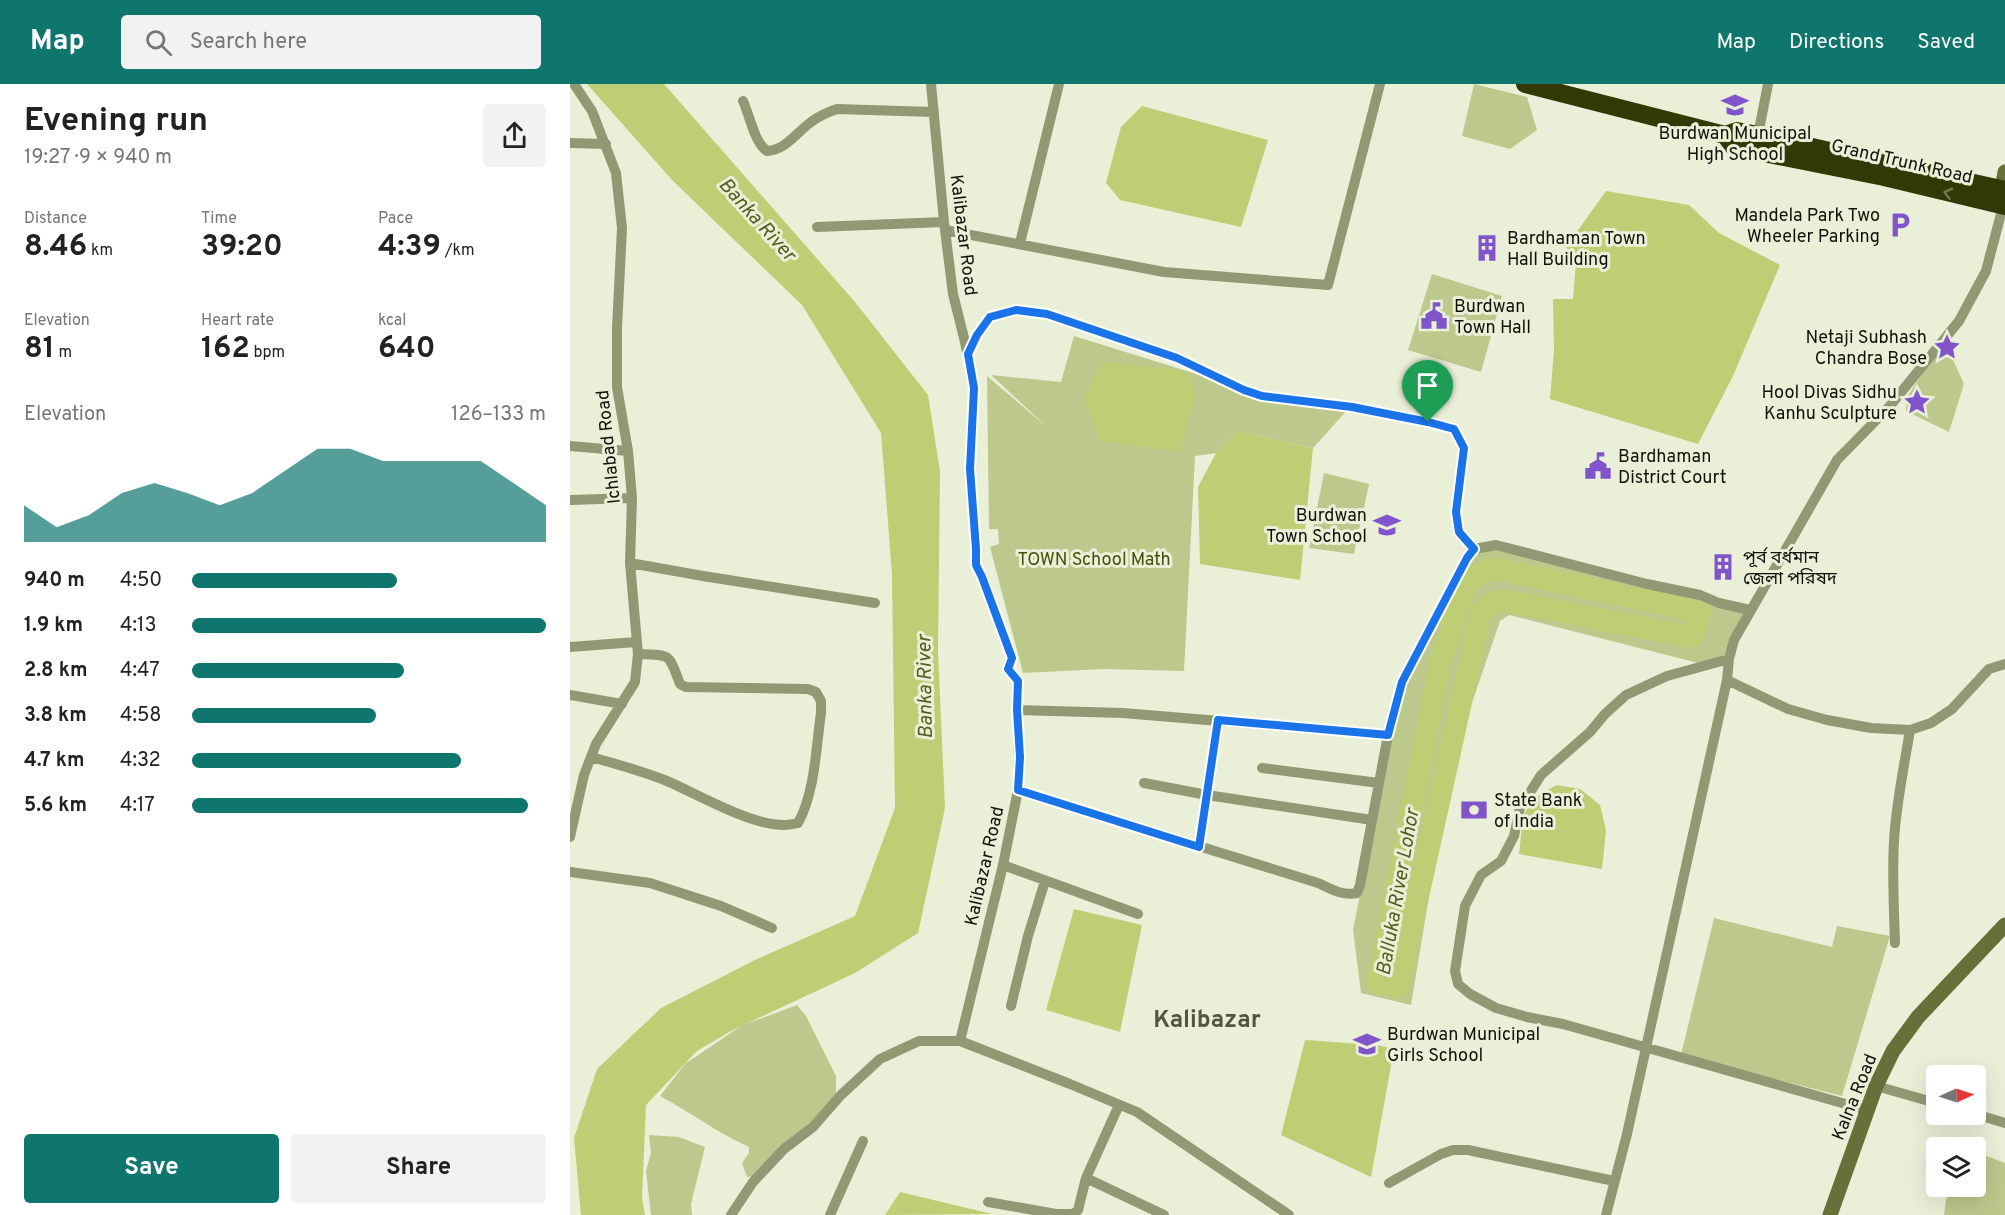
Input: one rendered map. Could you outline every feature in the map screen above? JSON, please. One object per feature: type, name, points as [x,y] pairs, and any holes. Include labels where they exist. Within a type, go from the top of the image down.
[{"type":"highway","name":"Grand Trunk Road","points":[[1525,84],[1725,135],[1737,131],[1758,135],[2003,195]]},
{"type":"highway","name":"Grand Trunk Road","points":[[1725,135],[1734,147],[1884,177],[2003,195]]},
{"type":"street","name":"Ichlabad Road","points":[[570,837],[584,775],[596,744],[635,682],[638,654],[630,563],[632,498],[628,451],[617,387],[617,328],[622,228],[616,173],[592,111],[574,84]]},
{"type":"street","name":"Kalibazar Road","points":[[931,84],[944,226],[953,294],[974,388],[970,469],[976,565],[1012,658],[1008,669],[1018,681],[1020,757],[1018,790],[1003,866],[960,1041]]},
{"type":"street","points":[[1020,243],[1059,84]]},
{"type":"street","points":[[817,227],[944,226],[1164,272],[1328,285],[1380,84]]},
{"type":"street","points":[[1758,135],[1768,84]]},
{"type":"street","points":[[743,101],[756,138],[767,151],[776,150],[810,122],[824,113],[837,109],[934,112]]},
{"type":"street","points":[[570,142],[606,144]]},
{"type":"street","points":[[1606,1215],[1627,1134],[1734,640],[1837,460],[1889,407],[1959,321],[1986,271],[2003,195]]},
{"type":"street","points":[[968,354],[977,335],[990,317],[1016,310],[1047,314],[1177,358],[1244,390],[1262,396],[1352,407],[1454,429],[1464,448],[1456,512],[1459,532],[1474,549]]},
{"type":"street","points":[[570,446],[628,451]]},
{"type":"street","points":[[570,500],[632,498]]},
{"type":"street","points":[[1018,790],[1318,883],[1334,891],[1352,894],[1357,892],[1360,885],[1388,735],[1402,682],[1467,558],[1474,549],[1496,545],[1647,584],[1700,595],[1719,603],[1750,610]]},
{"type":"street","points":[[630,563],[875,603]]},
{"type":"street","points":[[570,647],[636,642]]},
{"type":"street","points":[[591,757],[633,768],[756,821],[775,826],[787,827],[798,824],[804,813],[810,790],[821,713],[821,701],[816,692],[808,689],[686,687],[680,684],[669,657],[638,654]]},
{"type":"street","points":[[1729,659],[1667,676],[1626,695],[1605,714],[1590,732],[1541,775],[1520,808],[1514,836],[1501,861],[1481,875],[1465,906],[1455,971],[1458,984],[1470,994],[1496,1008],[1563,1024],[1867,1110]]},
{"type":"street","points":[[1727,680],[1788,709],[1827,720],[1871,728],[1910,730],[1931,723],[1952,709],[1989,669],[2005,664]]},
{"type":"street","points":[[570,695],[622,704]]},
{"type":"street","points":[[1017,710],[1123,713],[1388,735]]},
{"type":"street","points":[[1199,847],[1218,720]]},
{"type":"street","points":[[1895,943],[1894,839],[1910,730]]},
{"type":"street","points":[[1262,768],[1379,783]]},
{"type":"street","points":[[1144,783],[1372,820]]},
{"type":"street","points":[[1003,866],[1138,914]]},
{"type":"street","points":[[570,872],[650,883],[721,906],[772,927]]},
{"type":"street","points":[[1011,1005],[1028,936],[1045,881]]},
{"type":"street","name":"Kalna Road","points":[[1830,1215],[1876,1086],[1893,1051],[1918,1017],[2005,925]]},
{"type":"street","points":[[731,1215],[753,1182],[784,1149],[813,1126],[880,1059],[919,1041],[960,1041],[1137,1113],[1289,1215]]},
{"type":"street","points":[[1876,1086],[1926,1100]]},
{"type":"street","points":[[988,1202],[1056,1214],[1073,1214],[1077,1210],[1086,1178],[1119,1105]]},
{"type":"street","points":[[1986,1117],[2005,1123]]},
{"type":"street","points":[[830,1215],[863,1141]]},
{"type":"street","points":[[1389,1183],[1441,1154],[1453,1150],[1478,1152],[1614,1181]]},
{"type":"street","points":[[1086,1178],[1164,1215]]},
{"type":"green space","points":[[1474,84],[1527,97],[1537,130],[1510,149],[1462,136]]},
{"type":"green space","points":[[1432,274],[1502,296],[1481,372],[1408,350]]},
{"type":"green space","name":"TOWN School Math","points":[[1074,336],[1206,377],[1261,397],[1350,407],[1313,448],[1238,431],[1216,453],[1195,456],[1184,671],[1103,669],[1023,673],[990,547],[999,544],[998,529],[989,529],[987,376],[1047,427],[991,375],[1061,382]]},
{"type":"green space","points":[[1944,340],[1964,384],[1949,432],[1906,411],[1907,397]]},
{"type":"green space","points":[[1324,473],[1369,484],[1354,554],[1309,548]]},
{"type":"green space","points":[[1496,545],[1750,610],[1731,662],[1714,667],[1509,615],[1500,621],[1451,764],[1411,1005],[1361,993],[1353,930],[1402,683],[1467,558]]},
{"type":"green space","points":[[1714,918],[1832,947],[1837,926],[1890,936],[1842,1096],[1681,1055]]},
{"type":"green space","points":[[797,1005],[806,1016],[836,1076],[836,1095],[795,1141],[754,1176],[747,1177],[742,1163],[749,1153],[749,1147],[660,1096],[685,1064],[741,1026]]},
{"type":"green space","points":[[649,1135],[679,1137],[705,1147],[691,1204],[692,1215],[651,1215],[646,1171],[651,1153]]},
{"type":"green space","points":[[1986,1156],[2005,1163],[2005,1215],[1944,1215],[1948,1197],[1986,1197]]},
{"type":"water","name":"Banka River","points":[[587,84],[664,84],[855,302],[928,395],[940,471],[938,652],[945,808],[918,933],[855,973],[731,1031],[697,1051],[646,1105],[642,1198],[645,1215],[581,1215],[574,1138],[597,1069],[661,1008],[757,959],[855,916],[895,808],[892,574],[881,433],[802,305],[673,181]]},
{"type":"water","points":[[1142,106],[1268,140],[1241,227],[1120,200],[1106,183],[1121,127]]},
{"type":"water","points":[[1606,191],[1689,205],[1719,233],[1780,265],[1733,376],[1698,444],[1550,399],[1554,350],[1553,299],[1573,299],[1576,262],[1566,247]]},
{"type":"water","points":[[1103,362],[1187,371],[1195,395],[1180,452],[1100,441],[1084,398]]},
{"type":"water","points":[[1238,431],[1313,448],[1300,580],[1200,564],[1198,487],[1216,453]]},
{"type":"water","points":[[1557,785],[1580,789],[1600,805],[1606,830],[1602,869],[1519,854],[1526,812],[1536,798]]},
{"type":"water","points":[[1074,909],[1142,925],[1120,1032],[1046,1010]]},
{"type":"water","points":[[1305,1040],[1377,1045],[1394,1049],[1371,1177],[1281,1135]]},
{"type":"water","points":[[900,1192],[992,1214],[993,1214],[885,1215]]},
{"type":"waterway","name":"Balluka River Lohor","points":[[1498,569],[1701,612],[1692,637],[1505,601],[1493,602],[1485,608],[1480,616],[1398,987],[1378,983],[1440,664],[1464,589],[1471,578],[1488,570],[1498,569]]},
{"type":"place","name":"Burdwan Municipal High School","points":[[1735,105]]},
{"type":"place","name":"Mandela Park Two Wheeler Parking","points":[[1900,225]]},
{"type":"place","name":"Bardhaman Town Hall Building","points":[[1487,248]]},
{"type":"place","name":"Burdwan Town Hall","points":[[1434,316]]},
{"type":"place","name":"Netaji Subhash Chandra Bose","points":[[1947,347]]},
{"type":"place","name":"Hool Divas Sidhu Kanhu Sculpture","points":[[1917,402]]},
{"type":"place","name":"Bardhaman District Court","points":[[1598,466]]},
{"type":"place","name":"Burdwan Town School","points":[[1387,525]]},
{"type":"place","name":"পূর্ব বর্ধমান জেলা পরিষদ","points":[[1723,567]]},
{"type":"place","name":"State Bank of India","points":[[1474,810]]},
{"type":"place","name":"Burdwan Municipal Girls School","points":[[1367,1044]]},
{"type":"district","name":"Kalibazar","points":[[1207,1019]]},
{"type":"route","points":[[1016,310],[1047,314],[1177,358],[1244,390],[1262,396],[1352,407],[1428,422],[1454,429],[1464,448],[1456,512],[1459,532],[1474,549],[1467,558],[1402,682],[1388,735],[1218,720],[1199,847],[1018,790],[1020,757],[1018,681],[1008,669],[1012,658],[976,565],[970,469],[974,388],[968,354],[977,335],[990,317],[1016,310]]}]
